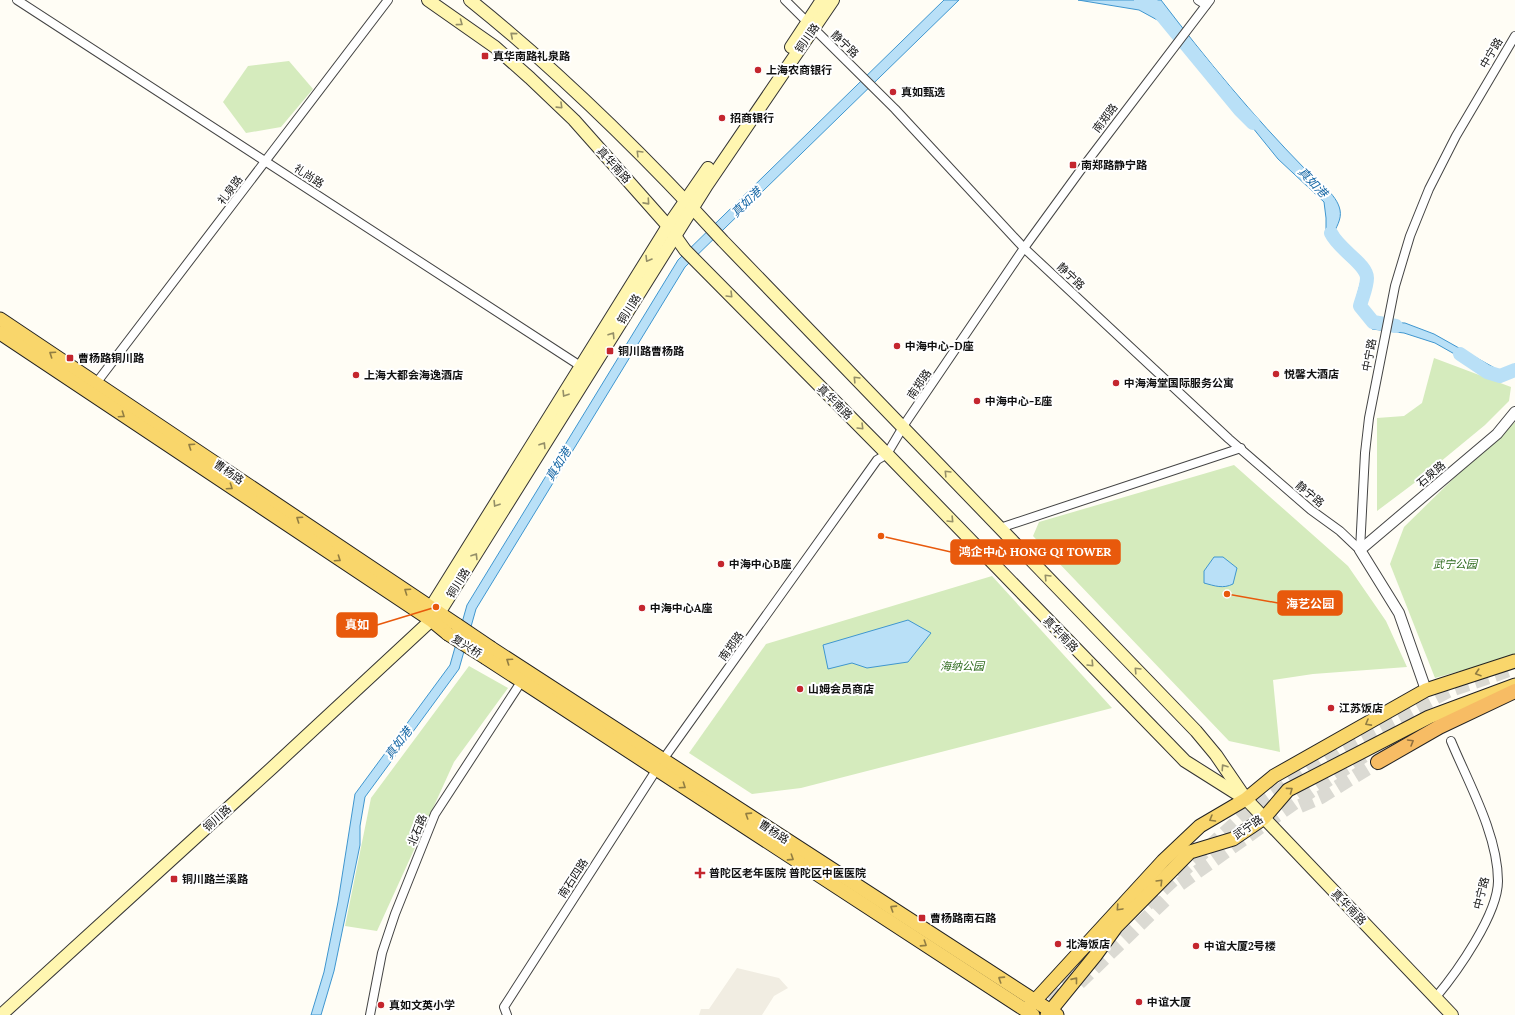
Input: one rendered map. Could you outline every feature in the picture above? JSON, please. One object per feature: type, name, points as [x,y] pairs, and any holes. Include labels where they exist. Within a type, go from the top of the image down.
[{"type":"highway","points":[[1378,762],[1439,726],[1515,691]]},
{"type":"main road","name":"真华南路","points":[[428,0],[495,47],[574,120],[668,226],[685,250],[702,268],[888,454],[1184,761],[1246,799]]},
{"type":"main road","name":"真华南路","points":[[470,0],[561,77],[689,204],[722,241],[1196,731],[1216,755],[1246,799],[1452,1015]]},
{"type":"main road","name":"铜川路","points":[[810,26],[822,0]]},
{"type":"main road","name":"铜川路","points":[[1,1015],[273,767],[434,614],[586,369],[668,226],[689,204],[810,26],[833,0]]},
{"type":"main road","name":"铜川路","points":[[586,369],[676,236],[689,204]]},
{"type":"main road","name":"曹杨路","points":[[0,319],[93,388],[434,614],[452,630]]},
{"type":"main road","name":"曹杨路","points":[[0,334],[93,388]]},
{"type":"main road","name":"复兴桥","points":[[452,630],[488,653]]},
{"type":"main road","name":"曹杨路","points":[[488,653],[660,765],[744,828],[1029,1010],[1052,1014]]},
{"type":"main road","points":[[1029,1010],[1152,872],[1200,826],[1246,799],[1274,776],[1426,690],[1515,661]]},
{"type":"main road","name":"武宁路","points":[[1052,1014],[1116,927],[1190,852],[1233,838],[1264,818],[1288,790],[1429,717],[1515,685]]},
{"type":"street","name":"礼尚路","points":[[17,0],[586,369]]},
{"type":"street","name":"礼泉路","points":[[93,388],[388,0]]},
{"type":"street","name":"静宁路","points":[[785,0],[864,78],[878,94],[895,109],[1024,248],[1241,448],[1311,510],[1340,531],[1360,550]]},
{"type":"street","points":[[1198,0],[1208,2]]},
{"type":"street","name":"南郑路","points":[[660,765],[877,460],[888,454],[903,427],[1024,248],[1168,53],[1194,22],[1208,2]]},
{"type":"street","name":"中宁路","points":[[1360,550],[1369,418],[1388,317],[1395,286],[1410,236],[1429,189],[1456,136],[1515,36]]},
{"type":"street","name":"石泉路","points":[[1360,550],[1500,431],[1515,412]]},
{"type":"street","points":[[1000,528],[1241,448]]},
{"type":"street","points":[[1360,550],[1399,613],[1426,690]]},
{"type":"street","name":"北石路","points":[[370,1015],[382,953],[395,914],[435,814],[524,677]]},
{"type":"street","name":"中宁路","points":[[1436,997],[1466,955],[1482,929],[1492,906],[1498,883],[1497,862],[1489,831],[1451,741]]},
{"type":"street","name":"南石四路","points":[[506,1011],[660,765]]},
{"type":"green space","points":[[289,61],[313,89],[281,127],[246,133],[223,102],[248,66]]},
{"type":"green space","points":[[1434,358],[1511,387],[1509,401],[1485,425],[1417,481],[1377,511],[1377,418],[1404,416],[1422,403]]},
{"type":"green space","name":"武宁公园","points":[[1515,422],[1515,656],[1435,678],[1390,564],[1404,527],[1454,478]]},
{"type":"green space","points":[[1234,465],[1348,566],[1386,621],[1407,667],[1313,674],[1273,680],[1280,752],[1229,741],[1033,536],[1039,522]]},
{"type":"green space","name":"海纳公园","points":[[992,576],[1112,708],[801,788],[752,794],[689,753],[766,644]]},
{"type":"green space","points":[[469,666],[508,688],[454,762],[377,931],[345,926],[371,798]]},
{"type":"shaded area","points":[[737,968],[779,978],[788,988],[774,996],[762,1015],[699,1015],[701,1009],[709,1009]]},
{"type":"water","points":[[944,0],[959,0],[685,267],[476,609],[459,669],[365,797],[360,826],[360,845],[334,971],[321,1015],[311,1015],[324,972],[338,902],[355,794],[450,665],[467,605],[678,260]]},
{"type":"water","points":[[1078,0],[1161,0],[1248,108],[1305,169],[1335,198],[1340,210],[1340,217],[1332,236],[1371,277],[1360,306],[1373,322],[1405,323],[1434,334],[1500,371],[1515,364],[1515,373],[1500,376],[1481,369],[1435,343],[1404,333],[1372,329],[1356,309],[1357,296],[1362,277],[1358,270],[1340,254],[1326,236],[1324,202],[1278,159],[1172,28],[1139,10]]},
{"type":"water","points":[[1214,557],[1223,557],[1237,568],[1233,584],[1222,587],[1204,583],[1204,571]]},
{"type":"water","points":[[908,620],[931,633],[908,662],[867,668],[852,663],[828,669],[823,645]]},
{"type":"waterway","name":"真如港","points":[[1141,0],[1155,7],[1240,110],[1253,123]]},
{"type":"waterway","name":"真如港","points":[[1331,233],[1340,245],[1358,262],[1366,273],[1366,285],[1360,306],[1373,322],[1396,326]]},
{"type":"waterway","name":"真如港","points":[[1460,354],[1487,372],[1500,376],[1515,370]]},
{"type":"tunnel","points":[[1147,904],[1243,816],[1339,749],[1448,691],[1515,668]]},
{"type":"tunnel","points":[[1180,884],[1365,755]]},
{"type":"tunnel","points":[[1300,806],[1321,797],[1378,762]]},
{"type":"tunnel","points":[[1079,983],[1166,899]]},
{"type":"tunnel","points":[[1034,1014],[1076,972]]},
{"type":"place","name":"真华南路礼泉路","points":[[485,56]]},
{"type":"place","name":"上海农商银行","points":[[758,70]]},
{"type":"place","name":"真如甄选","points":[[893,92]]},
{"type":"place","name":"招商银行","points":[[722,118]]},
{"type":"place","name":"南郑路静宁路","points":[[1073,165]]},
{"type":"place","name":"中海中心-D座","points":[[897,346]]},
{"type":"place","name":"铜川路曹杨路","points":[[610,351]]},
{"type":"place","name":"曹杨路铜川路","points":[[70,358]]},
{"type":"place","name":"悦馨大酒店","points":[[1276,374]]},
{"type":"place","name":"上海大都会海逸酒店","points":[[356,375]]},
{"type":"place","name":"中海海堂国际服务公寓","points":[[1116,383]]},
{"type":"place","name":"中海中心-E座","points":[[977,401]]},
{"type":"place","name":"鸿企中心 HONG QI TOWER","points":[[881,536]]},
{"type":"place","name":"中海中心B座","points":[[721,564]]},
{"type":"place","name":"海艺公园","points":[[1227,594]]},
{"type":"place","name":"真如","points":[[436,607]]},
{"type":"place","name":"中海中心A座","points":[[642,608]]},
{"type":"place","name":"山姆会员商店","points":[[800,689]]},
{"type":"place","name":"江苏饭店","points":[[1331,708]]},
{"type":"place","name":"普陀区老年医院 普陀区中医医院","points":[[700,873]]},
{"type":"place","name":"铜川路兰溪路","points":[[174,879]]},
{"type":"place","name":"曹杨路南石路","points":[[922,918]]},
{"type":"place","name":"北海饭店","points":[[1058,944]]},
{"type":"place","name":"中谊大厦2号楼","points":[[1196,946]]},
{"type":"place","name":"中谊大厦","points":[[1139,1002]]},
{"type":"place","name":"真如文英小学","points":[[381,1005]]}]
